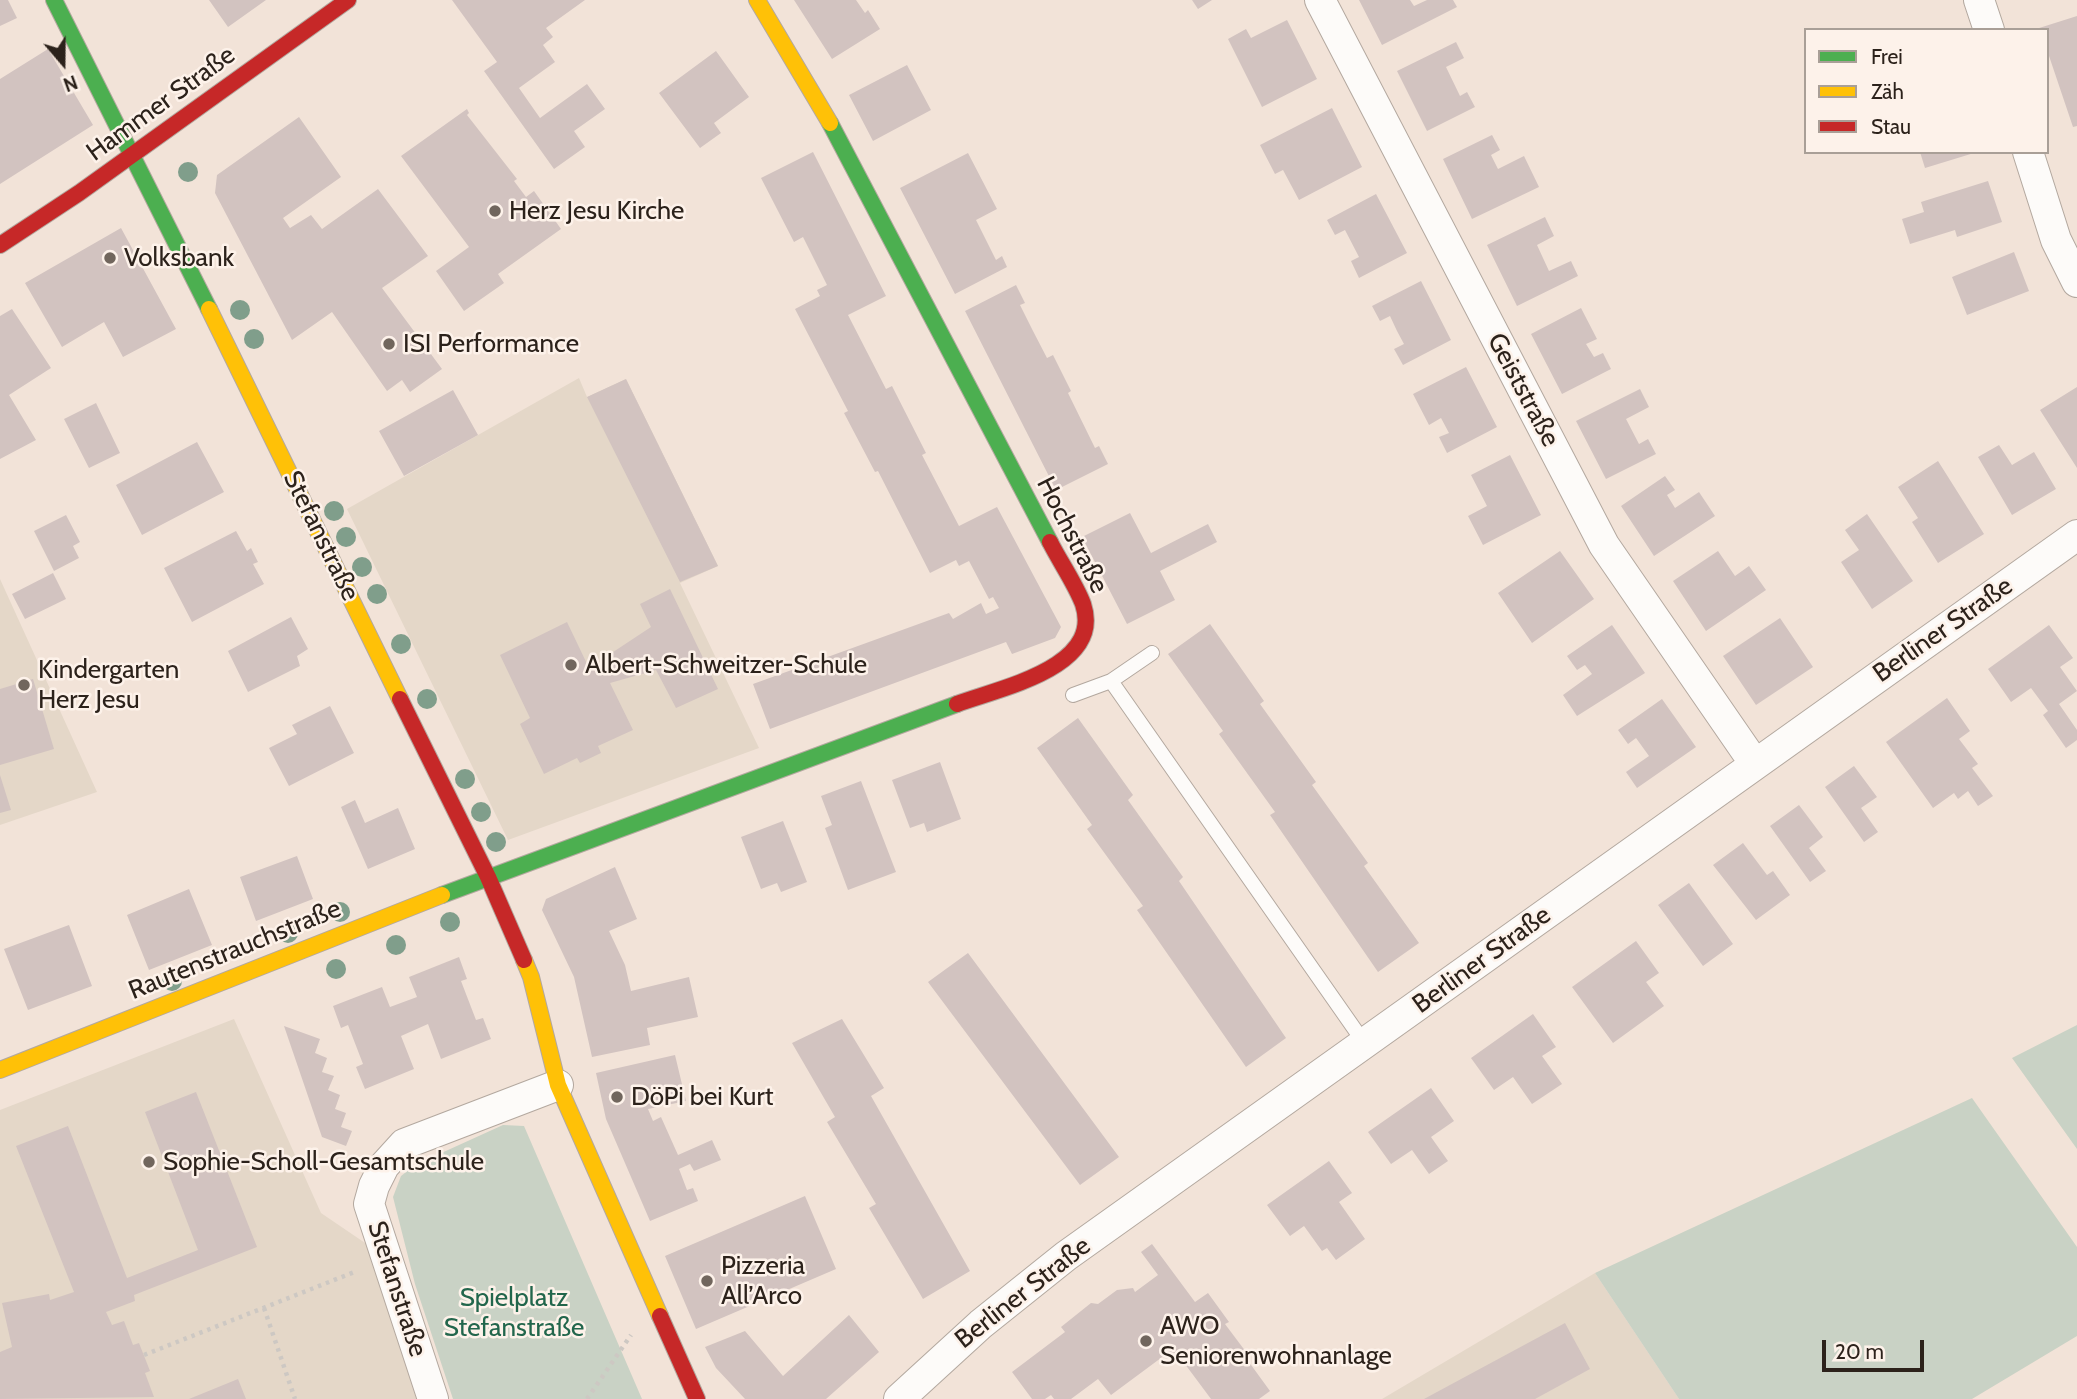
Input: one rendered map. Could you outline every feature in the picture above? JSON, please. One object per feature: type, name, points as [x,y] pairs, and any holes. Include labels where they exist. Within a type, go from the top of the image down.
[{"type":"street","name":"Stefanstraße","points":[[54,0],[133,154],[488,877],[531,977],[558,1085],[697,1399]]},
{"type":"street","name":"Hammer Straße","points":[[0,245],[133,154],[348,0]]},
{"type":"street","name":"Hochstraße","points":[[488,877],[1054,668],[1074,652],[1086,633],[1083,606],[837,135],[757,0]]},
{"type":"street","name":"Geiststraße","points":[[1320,0],[1604,545],[1755,764]]},
{"type":"street","points":[[1979,0],[1988,28]]},
{"type":"street","points":[[2029,154],[2056,240],[2077,282]]},
{"type":"street","name":"Berliner Straße","points":[[899,1399],[981,1324],[1066,1256],[2077,535]]},
{"type":"street","name":"Rautenstrauchstraße","points":[[0,1070],[488,877]]},
{"type":"street","name":"Stefanstraße","points":[[433,1399],[369,1204],[384,1166],[404,1144],[558,1085]]},
{"type":"lane","points":[[1073,695],[1111,681],[1152,653]]},
{"type":"lane","points":[[1111,681],[1365,1044]]},
{"type":"path","points":[[144,1355],[387,1259]]},
{"type":"path","points":[[587,1399],[655,1300]]},
{"type":"path","points":[[264,1308],[295,1399]]},
{"type":"shaded area","name":"Albert-Schweitzer-Schule","points":[[579,378],[587,397],[626,379],[718,566],[680,583],[759,748],[508,840],[347,509]]},
{"type":"shaded area","name":"Kindergarten Herz Jesu","points":[[0,579],[97,792],[0,825]]},
{"type":"shaded area","name":"Sophie-Scholl-Gesamtschule","points":[[234,1019],[321,1213],[371,1247],[419,1399],[0,1399],[0,1110]]},
{"type":"shaded area","points":[[1595,1273],[1679,1399],[1382,1399]]},
{"type":"green space","points":[[2077,1025],[2077,1149],[2012,1058]]},
{"type":"green space","points":[[1972,1098],[2077,1247],[2077,1336],[1972,1399],[1679,1399],[1595,1273]]},
{"type":"green space","name":"Spielplatz Stefanstraße","points":[[503,1125],[524,1126],[642,1399],[453,1399],[415,1284],[393,1197],[401,1176],[415,1165]]},
{"type":"building","points":[[0,0],[8,0],[17,18],[0,26]]},
{"type":"building","points":[[209,0],[266,0],[228,27]]},
{"type":"building","points":[[452,0],[585,0],[546,28],[553,37],[543,45],[555,62],[519,88],[540,118],[587,84],[605,109],[574,131],[585,147],[554,169],[484,71],[497,62]]},
{"type":"building","points":[[794,0],[856,0],[865,13],[868,10],[880,29],[832,59]]},
{"type":"building","points":[[1192,0],[1212,0],[1198,9]]},
{"type":"building","points":[[1359,0],[1410,0],[1414,6],[1427,0],[1453,0],[1457,7],[1382,45]]},
{"type":"building","points":[[2077,16],[2077,126],[2073,127],[2049,56],[2049,28],[2039,28]]},
{"type":"building","points":[[1287,20],[1317,79],[1262,107],[1228,39],[1246,29],[1251,38]]},
{"type":"building","points":[[1456,42],[1464,58],[1446,67],[1460,96],[1467,92],[1475,107],[1427,131],[1397,71]]},
{"type":"building","points":[[48,49],[93,125],[0,184],[0,79]]},
{"type":"building","points":[[716,51],[749,97],[714,123],[721,133],[700,148],[659,93]]},
{"type":"building","points":[[907,65],[931,110],[873,141],[849,95]]},
{"type":"building","points":[[1332,108],[1362,167],[1299,200],[1283,170],[1275,174],[1260,145]]},
{"type":"building","name":"Herz Jesu Kirche","points":[[467,109],[467,115],[517,179],[514,181],[526,197],[534,191],[561,229],[498,274],[504,283],[464,311],[436,271],[469,247],[401,156]]},
{"type":"building","points":[[299,117],[341,177],[283,218],[290,228],[311,215],[322,229],[378,189],[428,256],[382,288],[442,369],[410,392],[402,380],[387,391],[332,312],[292,340],[215,193],[217,175]]},
{"type":"building","points":[[1492,135],[1500,150],[1491,155],[1498,169],[1524,156],[1539,187],[1472,219],[1443,159]]},
{"type":"building","points":[[813,152],[886,296],[848,315],[886,389],[892,386],[926,453],[922,455],[959,526],[997,507],[1061,627],[1055,638],[1012,654],[1006,642],[770,729],[753,684],[949,613],[953,619],[981,603],[986,614],[999,608],[993,597],[989,599],[969,561],[959,566],[956,560],[930,573],[878,471],[875,472],[844,413],[848,411],[795,309],[820,296],[817,290],[827,285],[803,237],[794,242],[761,178]]},
{"type":"building","points":[[968,153],[997,209],[976,220],[996,260],[1002,256],[1007,267],[955,294],[900,188]]},
{"type":"building","points":[[1921,154],[1971,154],[1925,168]]},
{"type":"building","points":[[1988,181],[2002,222],[1957,237],[1955,230],[1910,244],[1902,219],[1924,212],[1921,202]]},
{"type":"building","points":[[1376,194],[1407,253],[1359,278],[1351,261],[1359,257],[1345,230],[1335,235],[1327,220]]},
{"type":"building","points":[[1545,217],[1554,236],[1537,245],[1549,271],[1571,261],[1578,276],[1517,306],[1487,245]]},
{"type":"building","points":[[121,228],[176,329],[123,357],[104,322],[62,347],[25,283]]},
{"type":"building","points":[[2014,252],[2029,291],[1967,315],[1952,277]]},
{"type":"building","points":[[1421,281],[1451,340],[1403,365],[1394,349],[1404,344],[1390,316],[1380,321],[1372,306]]},
{"type":"building","points":[[1016,285],[1025,303],[1020,305],[1033,331],[1047,358],[1053,355],[1095,448],[1099,446],[1108,464],[1056,490],[965,311]]},
{"type":"building","points":[[1581,308],[1597,339],[1586,344],[1594,357],[1603,353],[1611,369],[1562,394],[1531,334]]},
{"type":"building","points":[[12,309],[51,368],[9,395],[36,440],[0,459],[0,316]]},
{"type":"building","points":[[1466,367],[1497,427],[1447,453],[1439,437],[1449,433],[1441,418],[1429,425],[1413,394]]},
{"type":"building","points":[[626,379],[718,566],[680,582],[587,397]]},
{"type":"building","points":[[2077,387],[2077,468],[2040,410]]},
{"type":"building","points":[[1640,389],[1649,407],[1626,419],[1639,444],[1648,439],[1656,454],[1606,479],[1576,421]]},
{"type":"building","points":[[453,390],[478,435],[404,476],[379,431]]},
{"type":"building","points":[[96,403],[120,453],[89,468],[64,419]]},
{"type":"building","points":[[197,442],[224,492],[142,535],[116,485]]},
{"type":"building","points":[[1999,445],[2012,465],[2034,452],[2056,489],[2012,515],[1978,457]]},
{"type":"building","points":[[1510,455],[1541,515],[1483,545],[1468,516],[1487,506],[1471,475]]},
{"type":"building","points":[[1938,461],[1984,534],[1938,563],[1912,522],[1918,518],[1898,487]]},
{"type":"building","points":[[1665,476],[1675,490],[1667,495],[1675,508],[1699,492],[1715,516],[1654,556],[1621,506]]},
{"type":"building","points":[[1130,513],[1151,553],[1208,524],[1217,542],[1160,571],[1175,600],[1127,624],[1082,537]]},
{"type":"building","points":[[1867,514],[1913,581],[1872,609],[1841,562],[1859,550],[1845,530]]},
{"type":"building","points":[[66,515],[80,542],[73,546],[79,558],[54,571],[34,531]]},
{"type":"building","points":[[236,531],[247,551],[251,548],[258,562],[253,564],[264,584],[192,622],[164,568]]},
{"type":"building","points":[[1560,551],[1594,599],[1532,643],[1498,593]]},
{"type":"building","points":[[1718,551],[1735,576],[1749,566],[1766,590],[1706,631],[1673,581]]},
{"type":"building","points":[[53,573],[66,599],[25,619],[12,594]]},
{"type":"building","points":[[670,589],[718,689],[676,708],[656,670],[610,683],[633,730],[598,746],[601,753],[580,763],[577,758],[544,774],[520,724],[530,718],[500,655],[567,622],[589,668],[651,627],[640,604]]},
{"type":"building","points":[[291,617],[308,649],[297,656],[300,666],[248,692],[228,651]]},
{"type":"building","points":[[1780,618],[1813,667],[1756,705],[1723,656]]},
{"type":"building","points":[[1210,624],[1264,701],[1260,704],[1316,782],[1312,785],[1368,863],[1364,866],[1419,943],[1378,972],[1270,815],[1275,812],[1219,734],[1223,731],[1168,654]]},
{"type":"building","points":[[1612,625],[1645,673],[1577,716],[1563,695],[1592,674],[1585,665],[1577,670],[1567,656]]},
{"type":"building","points":[[2049,625],[2073,658],[2060,667],[2077,691],[2059,704],[2077,730],[2077,740],[2066,748],[2043,715],[2048,711],[2031,688],[2011,702],[1988,669]]},
{"type":"building","points":[[33,679],[54,749],[0,765],[0,689]]},
{"type":"building","points":[[1947,698],[1970,731],[1959,739],[1978,764],[1972,768],[1993,796],[1978,806],[1968,791],[1958,799],[1954,793],[1933,808],[1886,742]]},
{"type":"building","points":[[1662,699],[1696,747],[1637,788],[1626,772],[1649,756],[1636,738],[1628,744],[1618,730]]},
{"type":"building","points":[[330,706],[354,753],[289,786],[269,748],[297,734],[292,725]]},
{"type":"building","points":[[1078,718],[1133,795],[1128,800],[1183,877],[1179,881],[1286,1038],[1246,1067],[1137,910],[1143,906],[1087,829],[1092,825],[1037,748]]},
{"type":"building","points":[[940,762],[961,819],[927,832],[924,823],[910,828],[892,780]]},
{"type":"building","points":[[1854,766],[1877,797],[1861,808],[1878,832],[1864,842],[1825,787]]},
{"type":"building","points":[[0,775],[11,810],[0,813]]},
{"type":"building","points":[[861,781],[896,872],[848,890],[825,828],[832,825],[821,796]]},
{"type":"building","points":[[355,800],[365,823],[398,808],[415,849],[368,869],[341,807]]},
{"type":"building","points":[[1799,805],[1823,837],[1809,848],[1826,871],[1810,882],[1770,826]]},
{"type":"building","points":[[783,821],[807,882],[781,892],[777,883],[761,889],[741,837]]},
{"type":"building","points":[[1743,843],[1767,875],[1773,871],[1790,895],[1756,920],[1713,865]]},
{"type":"building","points":[[297,856],[313,899],[256,921],[240,877]]},
{"type":"building","points":[[615,867],[637,919],[609,931],[625,965],[631,991],[689,977],[698,1017],[647,1028],[650,1045],[592,1057],[574,977],[542,910],[546,899]]},
{"type":"building","points":[[1689,883],[1733,944],[1703,966],[1658,905]]},
{"type":"building","points":[[189,889],[212,945],[149,970],[127,915]]},
{"type":"building","points":[[69,925],[92,986],[28,1010],[4,949]]},
{"type":"building","points":[[1636,941],[1659,973],[1646,982],[1664,1006],[1613,1043],[1572,987]]},
{"type":"building","points":[[968,953],[1119,1157],[1080,1185],[928,982]]},
{"type":"building","points":[[459,957],[467,979],[461,981],[476,1020],[483,1018],[491,1039],[441,1059],[428,1024],[401,1036],[414,1069],[365,1089],[356,1067],[363,1064],[348,1025],[341,1028],[333,1006],[382,987],[390,1007],[417,997],[409,977]]},
{"type":"building","points":[[1533,1014],[1556,1047],[1542,1056],[1562,1084],[1532,1104],[1513,1077],[1494,1090],[1471,1058]]},
{"type":"building","points":[[842,1019],[884,1088],[871,1096],[970,1271],[923,1299],[869,1208],[876,1204],[827,1122],[835,1117],[792,1043]]},
{"type":"building","points":[[284,1026],[320,1039],[315,1053],[327,1058],[322,1072],[334,1076],[328,1090],[340,1095],[335,1109],[346,1113],[341,1127],[352,1131],[346,1146],[322,1137]]},
{"type":"building","points":[[675,1055],[686,1101],[648,1109],[653,1121],[661,1117],[678,1155],[712,1140],[721,1160],[694,1171],[690,1164],[679,1169],[687,1190],[693,1188],[698,1201],[650,1221],[606,1119],[596,1073]]},
{"type":"building","points":[[1431,1088],[1454,1121],[1431,1137],[1448,1161],[1429,1174],[1412,1150],[1391,1164],[1368,1132]]},
{"type":"building","points":[[196,1092],[257,1247],[134,1295],[135,1301],[106,1312],[112,1325],[124,1321],[133,1345],[139,1343],[150,1371],[145,1373],[154,1397],[0,1399],[0,1352],[12,1347],[2,1303],[49,1294],[50,1300],[74,1292],[16,1146],[68,1126],[127,1278],[198,1250],[145,1112]]},
{"type":"building","points":[[1329,1161],[1352,1193],[1339,1202],[1365,1239],[1336,1260],[1327,1248],[1322,1251],[1304,1226],[1290,1236],[1267,1205]]},
{"type":"building","points":[[805,1196],[836,1269],[696,1329],[665,1256]]},
{"type":"building","name":"AWO Seniorenwohnanlage","points":[[1152,1244],[1195,1302],[1208,1293],[1229,1322],[1225,1324],[1249,1356],[1246,1358],[1270,1391],[1259,1399],[1211,1399],[1176,1352],[1167,1359],[1165,1355],[1111,1395],[1098,1379],[1071,1399],[1054,1399],[1051,1395],[1045,1399],[1032,1399],[1012,1372],[1065,1332],[1061,1327],[1091,1303],[1098,1304],[1117,1290],[1133,1288],[1135,1292],[1158,1275],[1141,1252]]},
{"type":"building","points":[[849,1315],[879,1352],[826,1399],[745,1399],[716,1368],[705,1347],[745,1331],[783,1376]]},
{"type":"building","points":[[1565,1323],[1590,1369],[1535,1399],[1424,1399]]},
{"type":"building","points":[[238,1379],[246,1399],[189,1399]]},
{"type":"traffic: fast","points":[[54,0],[209,309]]},
{"type":"traffic: fast","points":[[830,123],[1050,542]]},
{"type":"traffic: fast","points":[[442,895],[957,704]]},
{"type":"traffic: slow","points":[[757,0],[830,123]]},
{"type":"traffic: slow","points":[[209,309],[400,699]]},
{"type":"traffic: slow","points":[[0,1070],[442,895]]},
{"type":"traffic: slow","points":[[524,960],[531,977],[558,1085],[660,1316]]},
{"type":"traffic: jam","points":[[0,245],[79,193],[348,0]]},
{"type":"traffic: jam","points":[[957,704],[1044,672],[1063,660],[1078,644],[1085,626],[1083,604],[1050,542]]},
{"type":"traffic: jam","points":[[400,699],[488,877],[524,960]]},
{"type":"traffic: jam","points":[[660,1316],[697,1399]]},
{"type":"place","name":"Herz Jesu Kirche","points":[[495,211]]},
{"type":"place","name":"Volksbank","points":[[110,258]]},
{"type":"place","name":"ISI Performance","points":[[389,344]]},
{"type":"place","name":"Albert-Schweitzer-Schule","points":[[571,665]]},
{"type":"place","name":"Kindergarten Herz Jesu","points":[[24,685]]},
{"type":"place","name":"DöPi bei Kurt","points":[[617,1097]]},
{"type":"place","name":"Sophie-Scholl-Gesamtschule","points":[[149,1162]]},
{"type":"place","name":"Pizzeria All’Arco","points":[[707,1281]]},
{"type":"place","name":"AWO Seniorenwohnanlage","points":[[1146,1341]]}]
